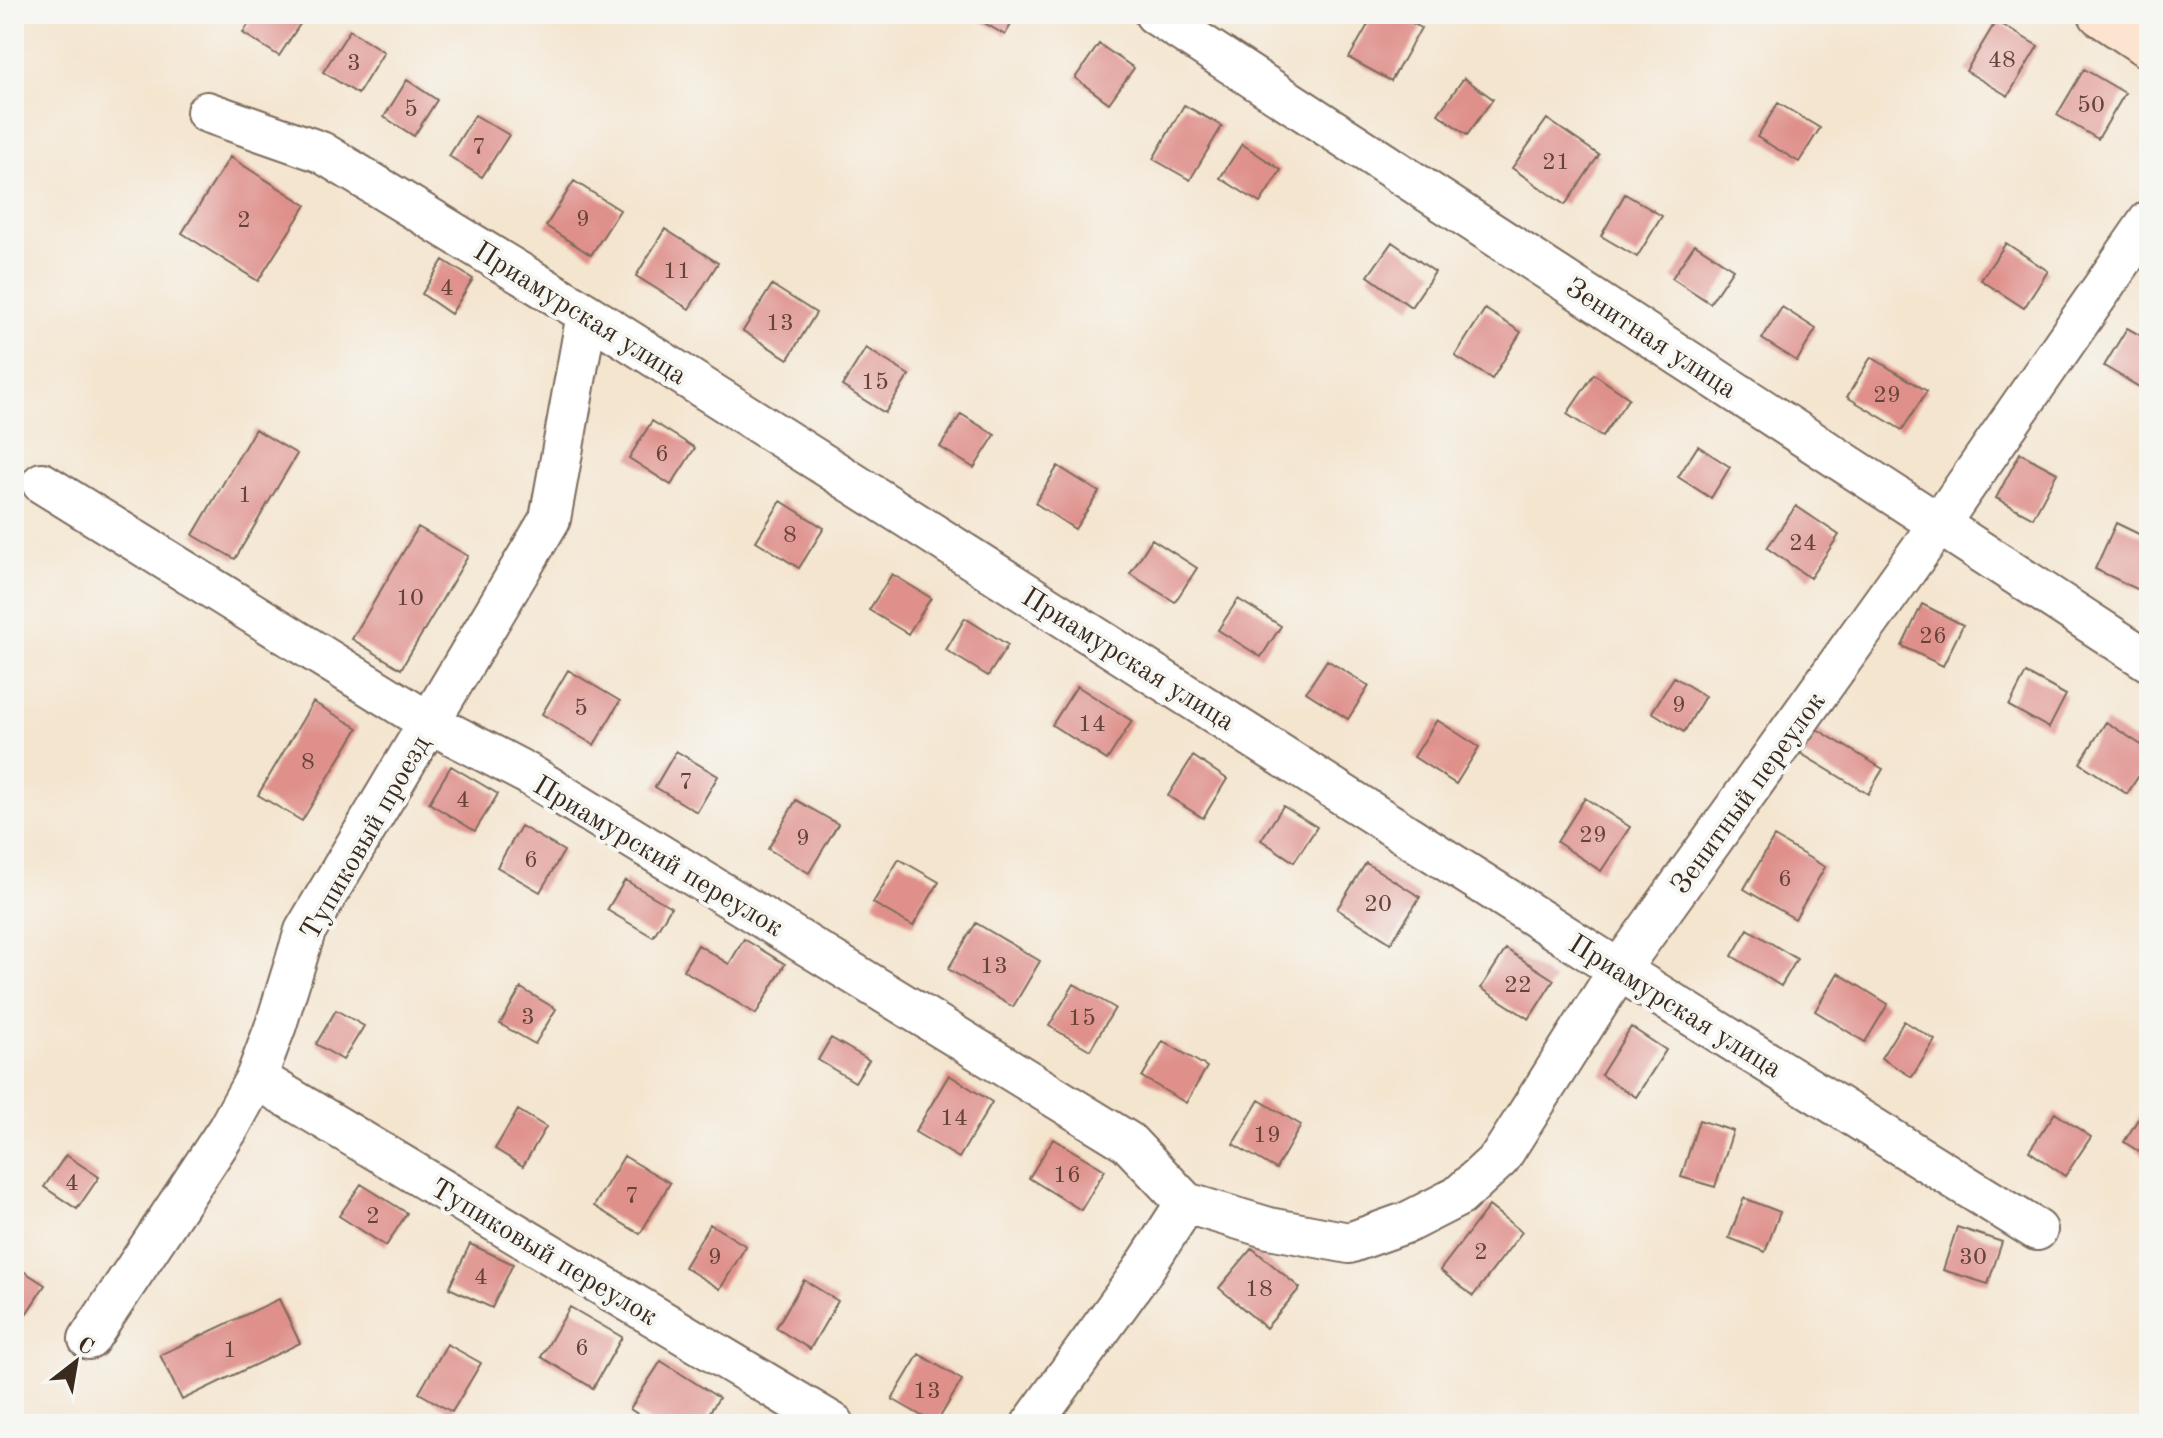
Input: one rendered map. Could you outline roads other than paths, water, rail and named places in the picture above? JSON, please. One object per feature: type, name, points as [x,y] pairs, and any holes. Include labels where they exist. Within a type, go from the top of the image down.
[{"type":"street","name":"Зенитная улица","points":[[1155,14],[2149,661]]},
{"type":"street","points":[[2101,14],[2149,46]]},
{"type":"street","name":"Приамурская улица","points":[[207,112],[321,152],[587,314],[1619,970],[2037,1230]]},
{"type":"street","name":"Зенитный переулок","points":[[1269,1228],[1349,1243],[1408,1222],[1459,1196],[1500,1158],[1619,970],[1939,524],[2149,221]]},
{"type":"street","name":"Тупиковый проезд","points":[[89,1339],[228,1129],[256,1078],[305,931],[550,519],[587,314]]},
{"type":"street","name":"Приамурский переулок","points":[[42,483],[430,723],[528,774],[1128,1142],[1186,1203],[1269,1228]]},
{"type":"street","name":"Тупиковый переулок","points":[[256,1078],[834,1424]]},
{"type":"street","points":[[1032,1424],[1141,1273],[1186,1203]]}]
